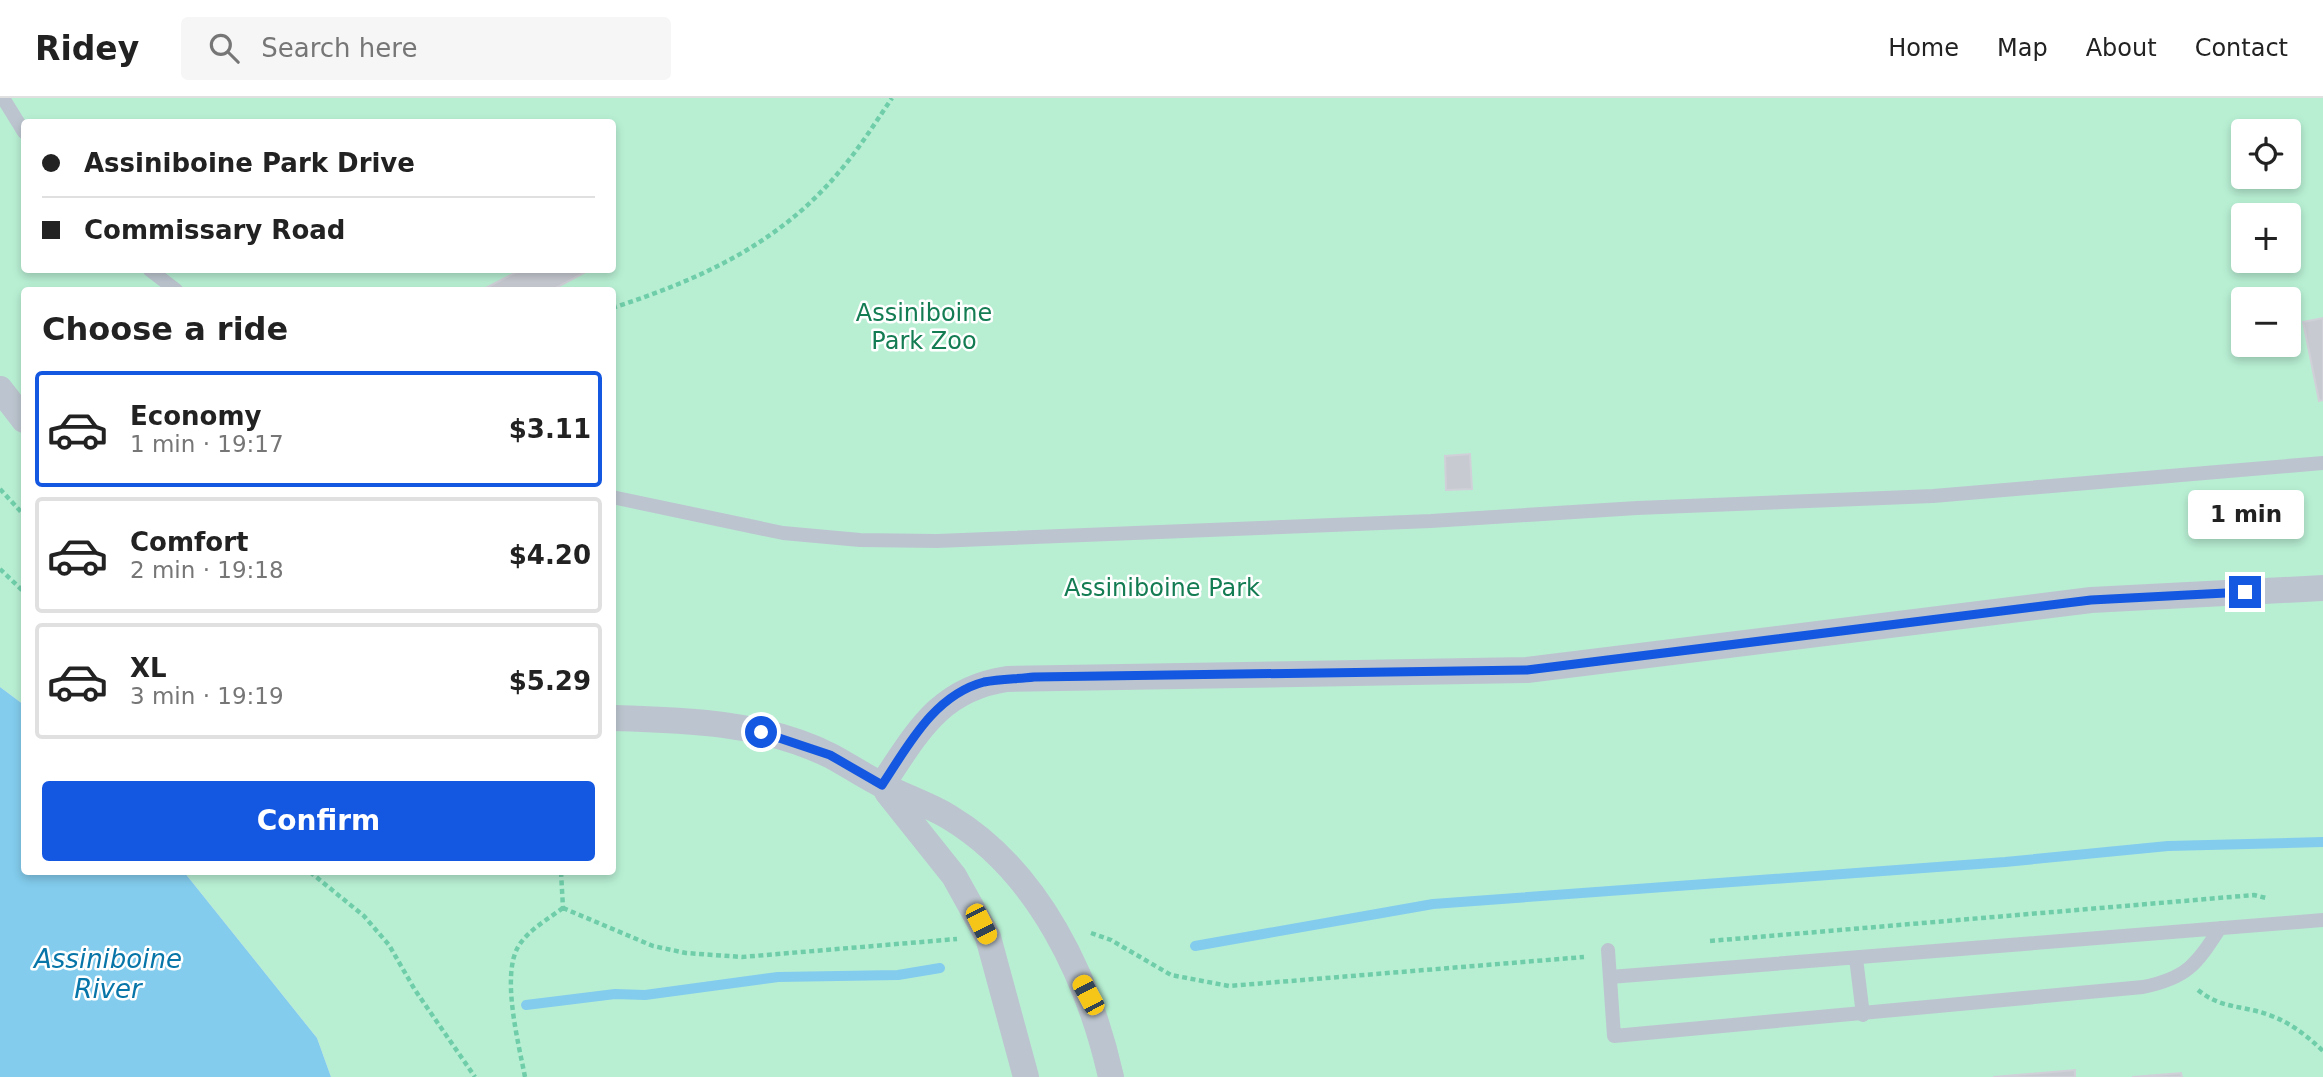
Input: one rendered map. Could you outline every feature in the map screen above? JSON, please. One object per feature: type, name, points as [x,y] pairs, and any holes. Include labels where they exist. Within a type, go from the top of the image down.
[{"type":"street","points":[[0,389],[21,416]]},
{"type":"street","points":[[882,785],[923,723],[964,690],[984,682],[1034,677],[1527,670],[2091,600],[2323,588]]},
{"type":"street","points":[[616,718],[736,726],[785,738],[830,755],[882,785],[949,817],[983,842],[1033,896],[1088,995],[1111,1077]]},
{"type":"street","points":[[882,785],[954,876],[988,937],[1026,1077]]},
{"type":"lane","points":[[2,98],[21,127]]},
{"type":"lane","points":[[154,273],[172,287]]},
{"type":"lane","points":[[616,498],[783,533],[860,540],[937,541],[1431,521],[1637,508],[1933,496],[2323,463]]},
{"type":"lane","points":[[1610,977],[2323,920]]},
{"type":"lane","points":[[1608,950],[1614,1037],[1863,1015],[2129,988],[2173,981],[2200,958],[2220,928]]},
{"type":"lane","points":[[1856,958],[1863,1015]]},
{"type":"path","points":[[616,306],[708,272],[782,229],[841,171],[892,98]]},
{"type":"path","points":[[0,489],[21,512]]},
{"type":"path","points":[[0,569],[21,589]]},
{"type":"path","points":[[314,875],[364,916],[389,945],[415,990],[475,1077]]},
{"type":"path","points":[[561,875],[563,908]]},
{"type":"path","points":[[1703,942],[2240,897],[2272,899]]},
{"type":"path","points":[[563,908],[653,946],[718,956],[742,957],[988,937]]},
{"type":"path","points":[[525,1077],[513,1012],[512,968],[517,948],[529,934],[563,908]]},
{"type":"path","points":[[1056,934],[1091,933],[1111,940],[1171,975],[1229,986],[1584,957],[1608,950]]},
{"type":"path","points":[[2173,981],[2195,988],[2214,1003],[2267,1014],[2297,1027],[2323,1051]]},
{"type":"green space","name":"Assiniboine Park","points":[[0,98],[2323,98],[2323,1077],[331,1077],[317,1038],[186,875],[616,875],[616,287],[21,287],[21,703],[0,687]]},
{"type":"water","name":"Assiniboine River","points":[[0,687],[21,703],[21,875],[186,875],[317,1038],[331,1077],[0,1077]]},
{"type":"building","points":[[514,273],[584,273],[558,287],[488,287]]},
{"type":"building","points":[[2323,318],[2323,400],[2319,401],[2303,322]]},
{"type":"building","points":[[1470,454],[1472,489],[1446,490],[1445,456]]},
{"type":"building","points":[[2075,1070],[2075,1077],[1993,1077]]},
{"type":"building","points":[[2181,1073],[2182,1077],[2132,1077]]},
{"type":"waterway","points":[[1195,946],[1433,904],[2005,862],[2168,846],[2323,842]]},
{"type":"waterway","points":[[526,1005],[615,994],[645,995],[778,977],[898,975],[940,968]]},
{"type":"route","points":[[761,732],[830,755],[882,785],[923,723],[964,690],[984,682],[1034,677],[1527,670],[2091,600],[2245,592]]},
{"type":"park label","name":"Assiniboine Park Zoo","points":[[924,327]]}]
